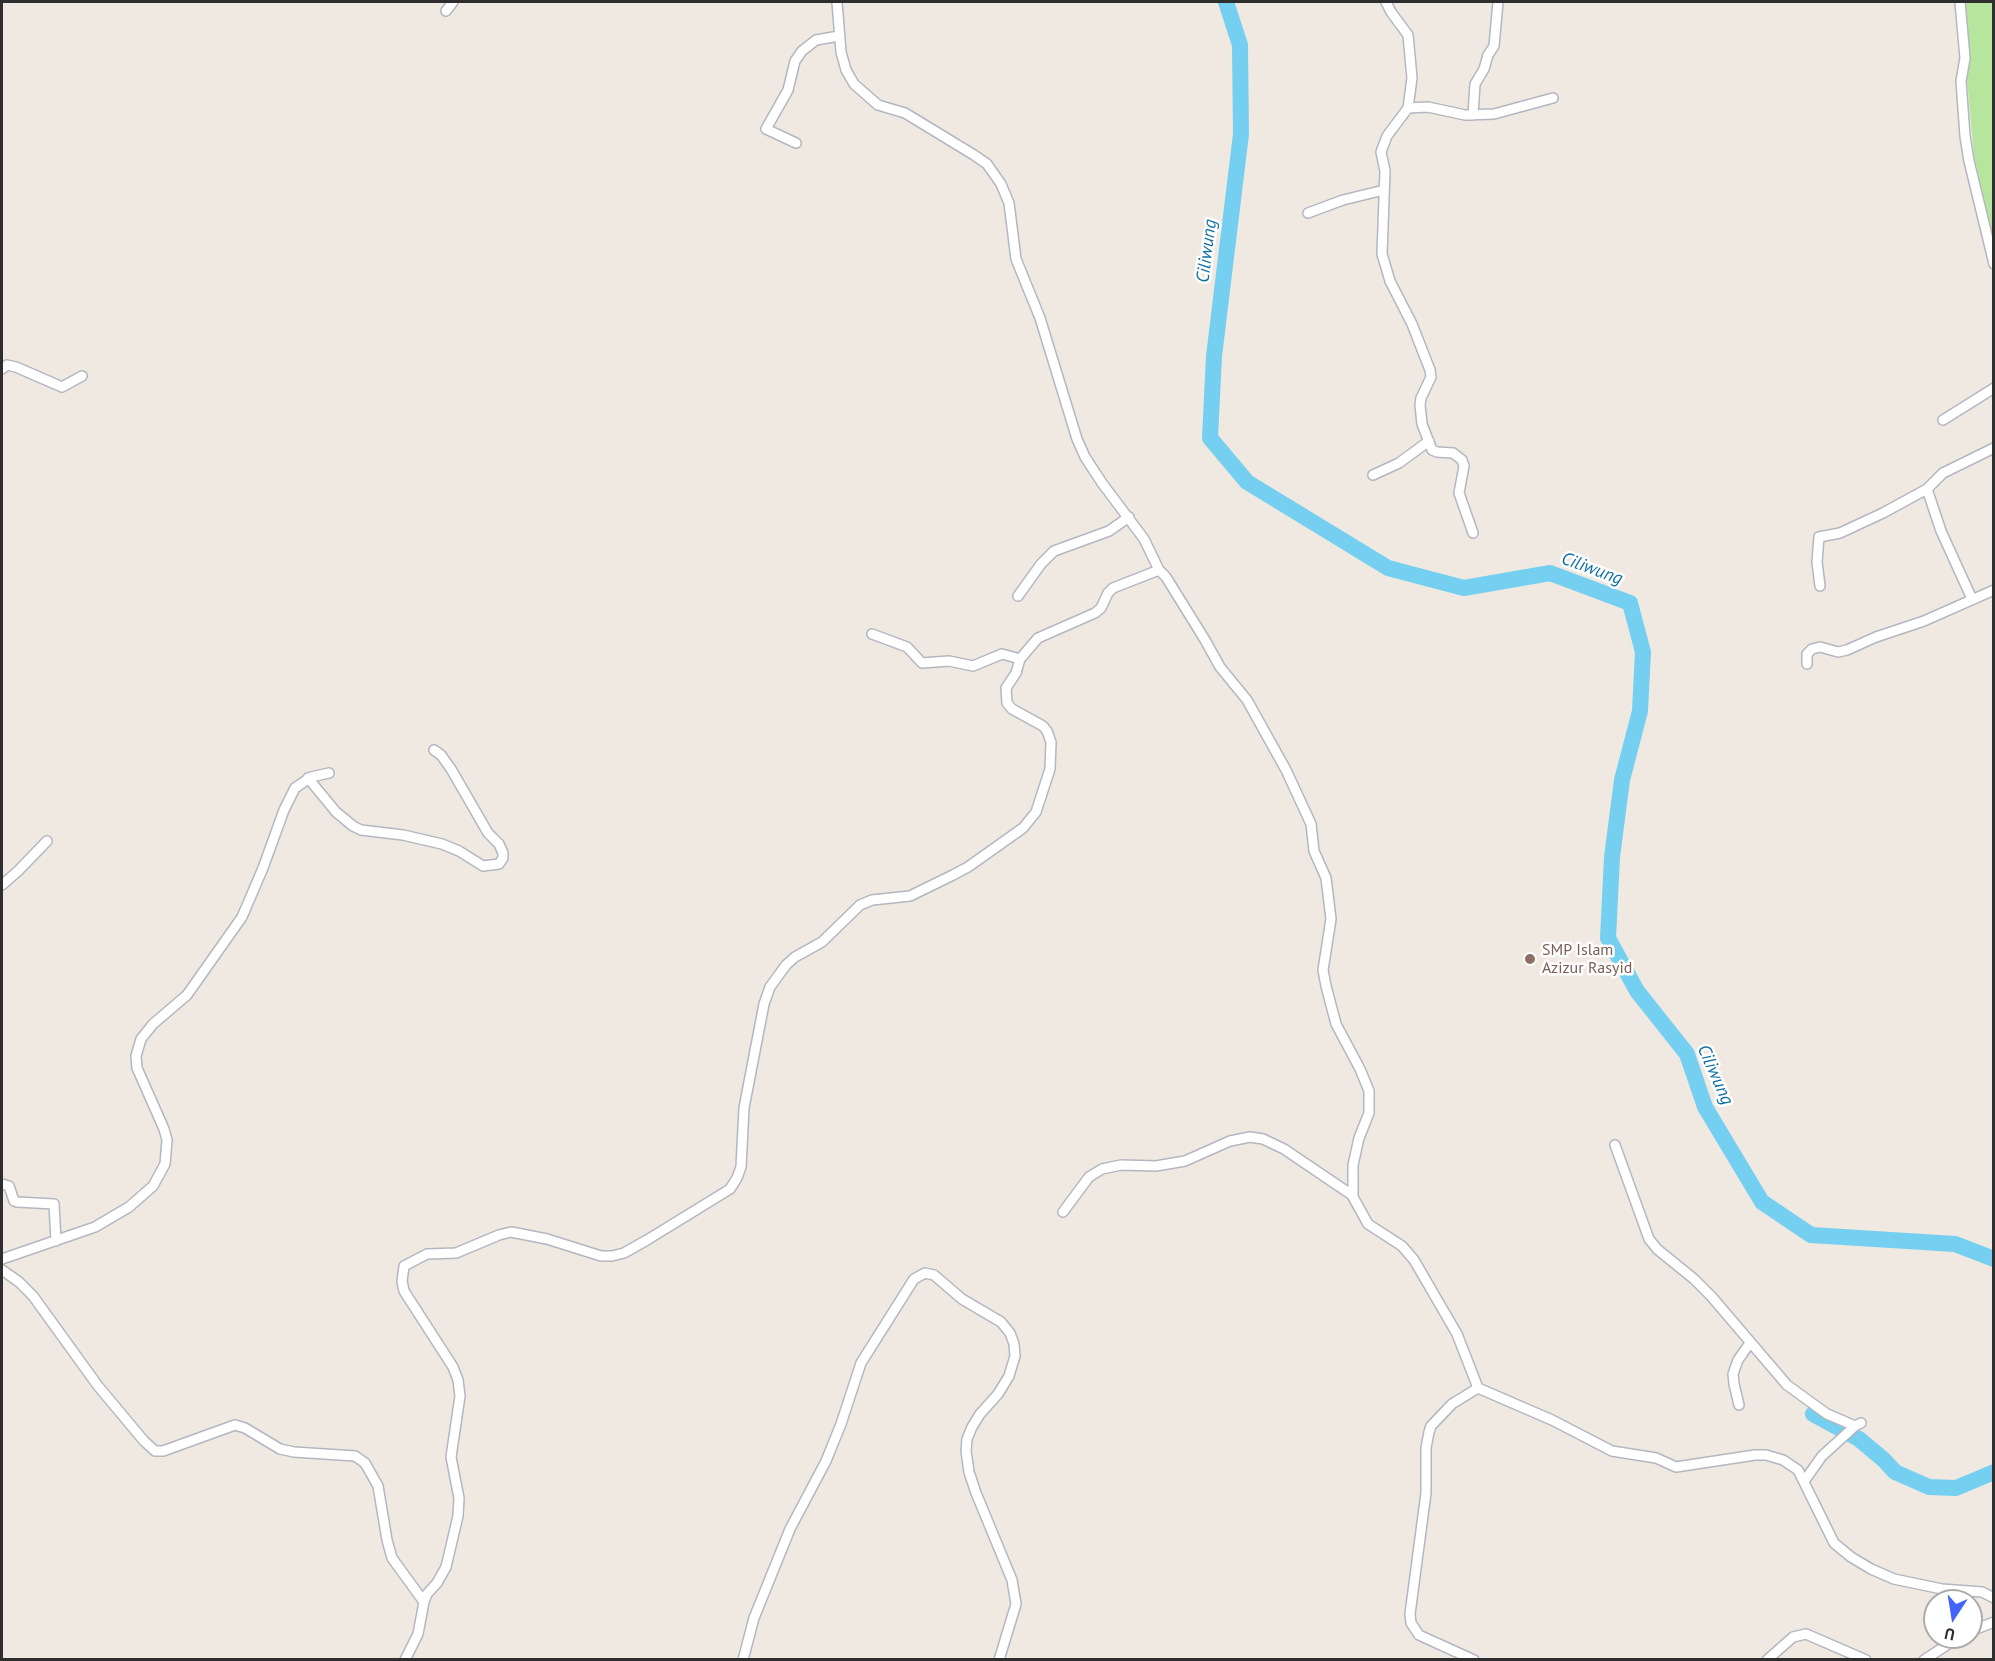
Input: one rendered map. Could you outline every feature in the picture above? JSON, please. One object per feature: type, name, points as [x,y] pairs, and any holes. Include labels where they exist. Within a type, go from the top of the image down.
[{"type":"street","points":[[446,11],[453,2]]},
{"type":"street","points":[[837,2],[839,36],[846,70],[854,84],[878,105],[902,111],[987,164],[1001,184],[1009,203],[1016,259],[1050,347],[1078,444],[1096,476],[1129,517],[1152,551],[1159,570],[1166,577],[1220,667],[1247,700],[1283,764],[1311,824],[1314,851],[1326,878],[1331,919],[1331,930],[1323,966],[1325,980],[1336,1024],[1365,1078],[1370,1095],[1369,1113],[1354,1158],[1352,1195]]},
{"type":"street","points":[[1386,2],[1407,31],[1412,78],[1408,108],[1382,147],[1384,190],[1382,242],[1385,268],[1412,324],[1431,373],[1421,398],[1422,424],[1432,450],[1453,453],[1462,460],[1464,466],[1459,493],[1473,533]]},
{"type":"street","points":[[1473,115],[1475,84],[1494,46],[1498,2]]},
{"type":"street","points":[[1960,2],[1965,58],[1961,81],[1967,151],[1994,264]]},
{"type":"street","points":[[796,143],[766,129],[788,90],[795,61],[802,51],[816,40],[839,36]]},
{"type":"street","points":[[1408,108],[1428,107],[1457,114],[1494,114],[1553,98]]},
{"type":"street","points":[[1308,213],[1343,200],[1384,190]]},
{"type":"street","points":[[2,369],[7,365],[16,367],[62,387],[82,376]]},
{"type":"street","points":[[1943,420],[1994,388]]},
{"type":"street","points":[[1373,475],[1399,463],[1429,441]]},
{"type":"street","points":[[1820,586],[1817,562],[1819,537],[1840,533],[1851,528],[1927,489],[1943,473],[1994,448]]},
{"type":"street","points":[[1927,489],[1941,531],[1972,599]]},
{"type":"street","points":[[1018,596],[1041,564],[1054,551],[1102,534],[1129,517]]},
{"type":"street","points":[[405,1659],[418,1634],[427,1594],[446,1567],[459,1509],[451,1457],[460,1396],[458,1380],[448,1360],[404,1291],[402,1281],[404,1266],[427,1254],[461,1252],[511,1232],[546,1239],[601,1256],[612,1256],[641,1243],[726,1192],[737,1178],[741,1167],[744,1108],[765,1000],[770,987],[786,965],[795,957],[822,942],[860,905],[872,900],[910,896],[968,867],[1023,828],[1036,812],[1050,769],[1051,742],[1047,731],[1042,726],[1012,709],[1007,703],[1006,687],[1016,673],[1020,659],[1038,638],[1095,613],[1101,608],[1113,588],[1159,570]]},
{"type":"street","points":[[1807,664],[1807,654],[1812,649],[1820,647],[1838,652],[1847,650],[1924,621],[1994,590]]},
{"type":"street","points":[[872,634],[908,647],[922,663],[949,661],[973,666],[1002,654],[1020,659]]},
{"type":"street","points":[[308,778],[336,812],[361,830],[403,835],[442,844],[459,851],[483,866],[498,864],[503,858],[499,844],[488,832],[451,769],[441,755],[434,750]]},
{"type":"street","points":[[2,1259],[89,1230],[115,1217],[149,1191],[157,1180],[166,1160],[166,1134],[138,1068],[136,1056],[138,1047],[149,1028],[187,995],[238,924],[252,897],[295,788],[308,778],[329,772]]},
{"type":"street","points":[[2,885],[47,841]]},
{"type":"street","points":[[1063,1212],[1089,1177],[1097,1171],[1114,1165],[1156,1166],[1185,1161],[1230,1141],[1250,1137],[1263,1139],[1277,1145],[1352,1195],[1366,1222],[1402,1246],[1416,1264],[1457,1334],[1478,1388],[1552,1420],[1612,1451],[1656,1458],[1676,1467],[1766,1455],[1791,1464],[1804,1480],[1834,1543],[1864,1565],[1888,1577],[1948,1590],[1976,1591],[1994,1598]]},
{"type":"street","points":[[1615,1146],[1649,1239],[1665,1257],[1711,1296],[1747,1347],[1787,1385],[1827,1414],[1854,1428],[1822,1456],[1804,1480]]},
{"type":"street","points":[[2,1184],[9,1186],[14,1201],[17,1203],[54,1204],[56,1241]]},
{"type":"street","points":[[2,1270],[33,1296],[98,1386],[155,1451],[162,1451],[235,1425],[245,1428],[274,1447],[287,1451],[350,1456],[362,1460],[378,1486],[392,1558],[424,1602]]},
{"type":"street","points":[[743,1659],[754,1618],[790,1529],[826,1461],[861,1363],[914,1279],[925,1273],[934,1275],[962,1299],[1001,1322],[1010,1333],[1014,1344],[1015,1356],[1009,1376],[972,1427],[967,1439],[966,1451],[969,1472],[1011,1580],[1016,1604],[999,1659]]},
{"type":"street","points":[[1739,1405],[1733,1374],[1747,1347]]},
{"type":"street","points":[[1474,1659],[1425,1639],[1411,1623],[1410,1614],[1426,1493],[1426,1448],[1429,1432],[1431,1426],[1452,1404],[1478,1388]]},
{"type":"street","points":[[1767,1659],[1793,1637],[1806,1634],[1866,1659]]},
{"type":"street","points":[[1924,1659],[1940,1649]]},
{"type":"green space","points":[[1960,2],[1993,2],[1993,241],[1974,155]]},
{"type":"waterway","name":"Ciliwung","points":[[1226,2],[1240,45],[1241,134],[1214,356],[1210,438],[1247,482],[1388,568],[1464,588],[1550,573],[1630,603],[1643,652],[1640,711],[1622,780],[1612,857],[1608,938],[1637,991],[1687,1054],[1705,1107],[1762,1202],[1811,1235],[1955,1244],[1994,1259]]},
{"type":"waterway","points":[[1813,1414],[1859,1439],[1895,1472],[1929,1487],[1956,1488],[1994,1472]]},
{"type":"place","name":"SMP Islam Azizur Rasyid","points":[[1530,959]]}]
